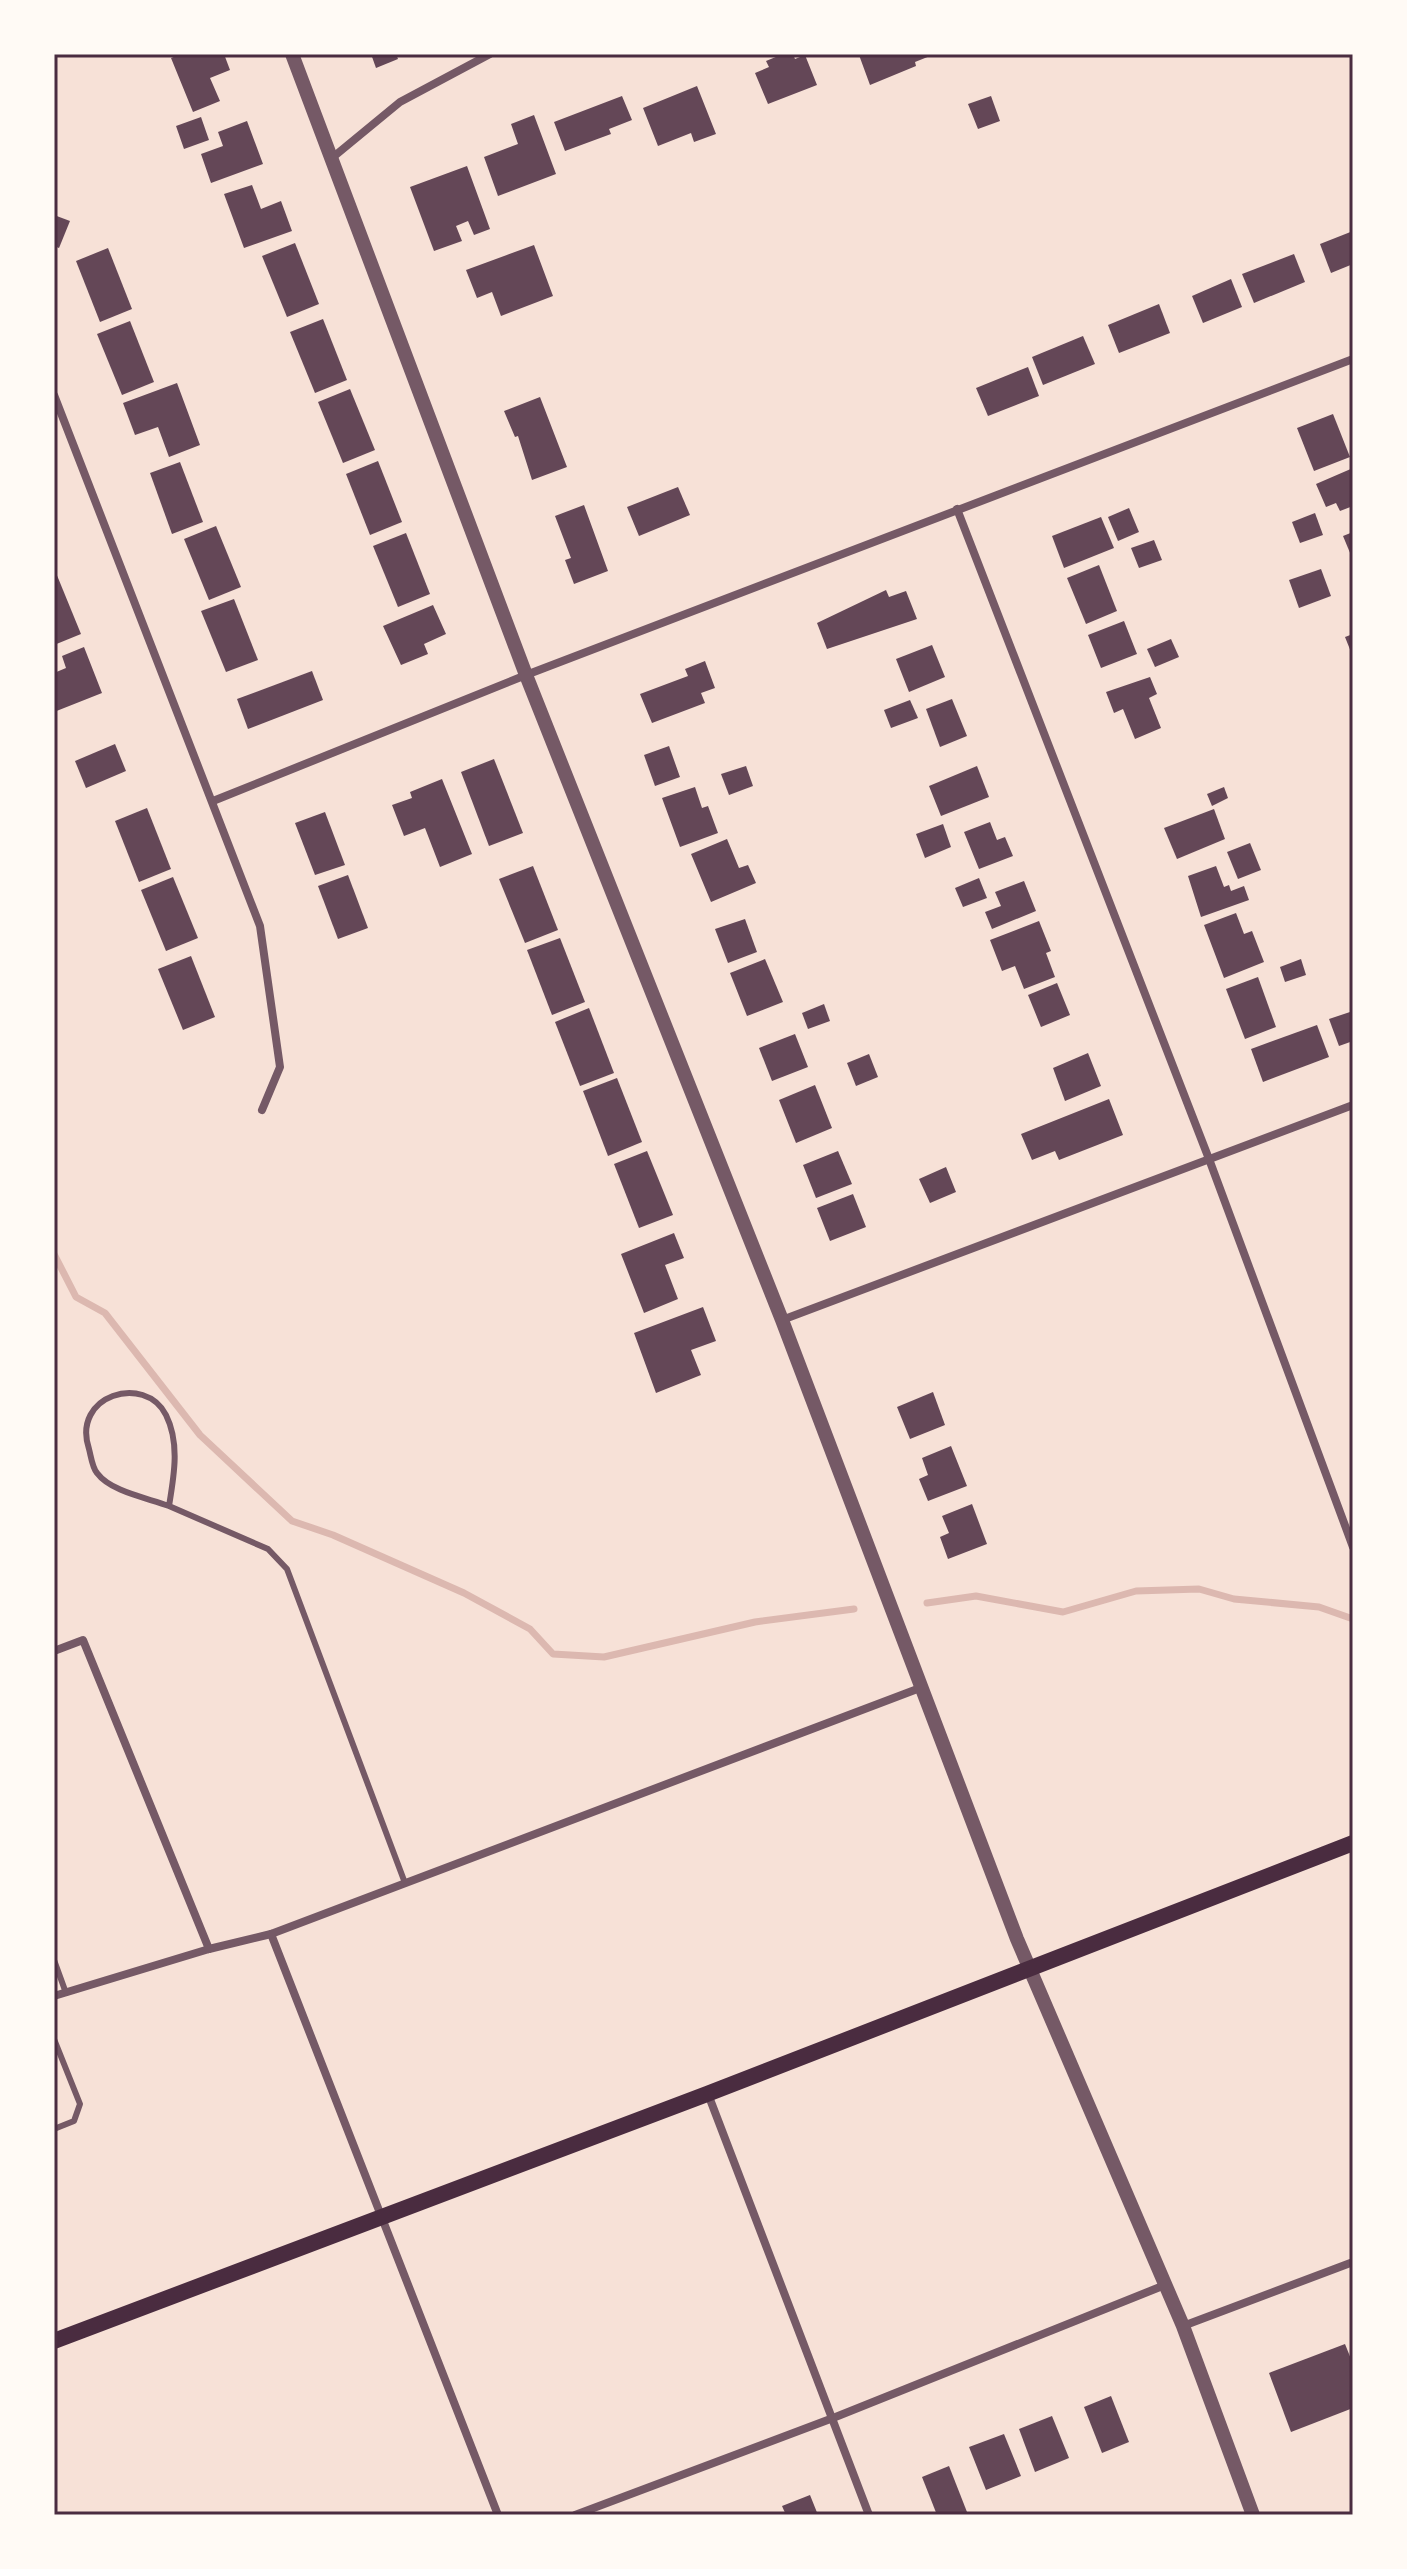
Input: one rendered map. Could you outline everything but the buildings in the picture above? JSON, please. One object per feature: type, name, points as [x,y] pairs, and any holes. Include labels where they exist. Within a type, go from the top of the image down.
[{"type":"main road","points":[[54,2341],[707,2094],[1353,1843]]},
{"type":"street","points":[[292,54],[526,675],[782,1320],[1029,1970],[1183,2326],[1253,2515]]},
{"type":"street","points":[[332,158],[400,102],[490,54]]},
{"type":"street","points":[[213,801],[526,675],[1353,359]]},
{"type":"street","points":[[54,395],[260,926],[280,1067],[262,1110]]},
{"type":"street","points":[[957,509],[1209,1159],[1353,1547]]},
{"type":"street","points":[[782,1320],[1353,1105]]},
{"type":"street","points":[[54,1651],[83,1640],[209,1949]]},
{"type":"street","points":[[54,1996],[209,1949],[271,1934],[920,1688]]},
{"type":"street","points":[[271,1934],[498,2515]]},
{"type":"street","points":[[707,2094],[869,2515]]},
{"type":"street","points":[[1183,2326],[1353,2262]]},
{"type":"street","points":[[575,2515],[833,2418],[1165,2285]]},
{"type":"lane","points":[[169,1506],[176,1468],[166,1413],[153,1399],[131,1393],[106,1397],[86,1417],[85,1437],[96,1473],[118,1487],[268,1549],[287,1569],[405,1883]]},
{"type":"lane","points":[[54,1960],[66,1993]]},
{"type":"lane","points":[[54,2039],[80,2104],[74,2121],[54,2129]]},
{"type":"waterway","points":[[54,1254],[76,1297],[105,1313],[200,1435],[292,1521],[333,1535],[464,1593],[530,1629],[553,1654],[604,1657],[755,1622],[854,1609]]},
{"type":"waterway","points":[[927,1603],[976,1596],[1063,1612],[1136,1591],[1199,1589],[1234,1599],[1319,1607],[1353,1619]]}]
